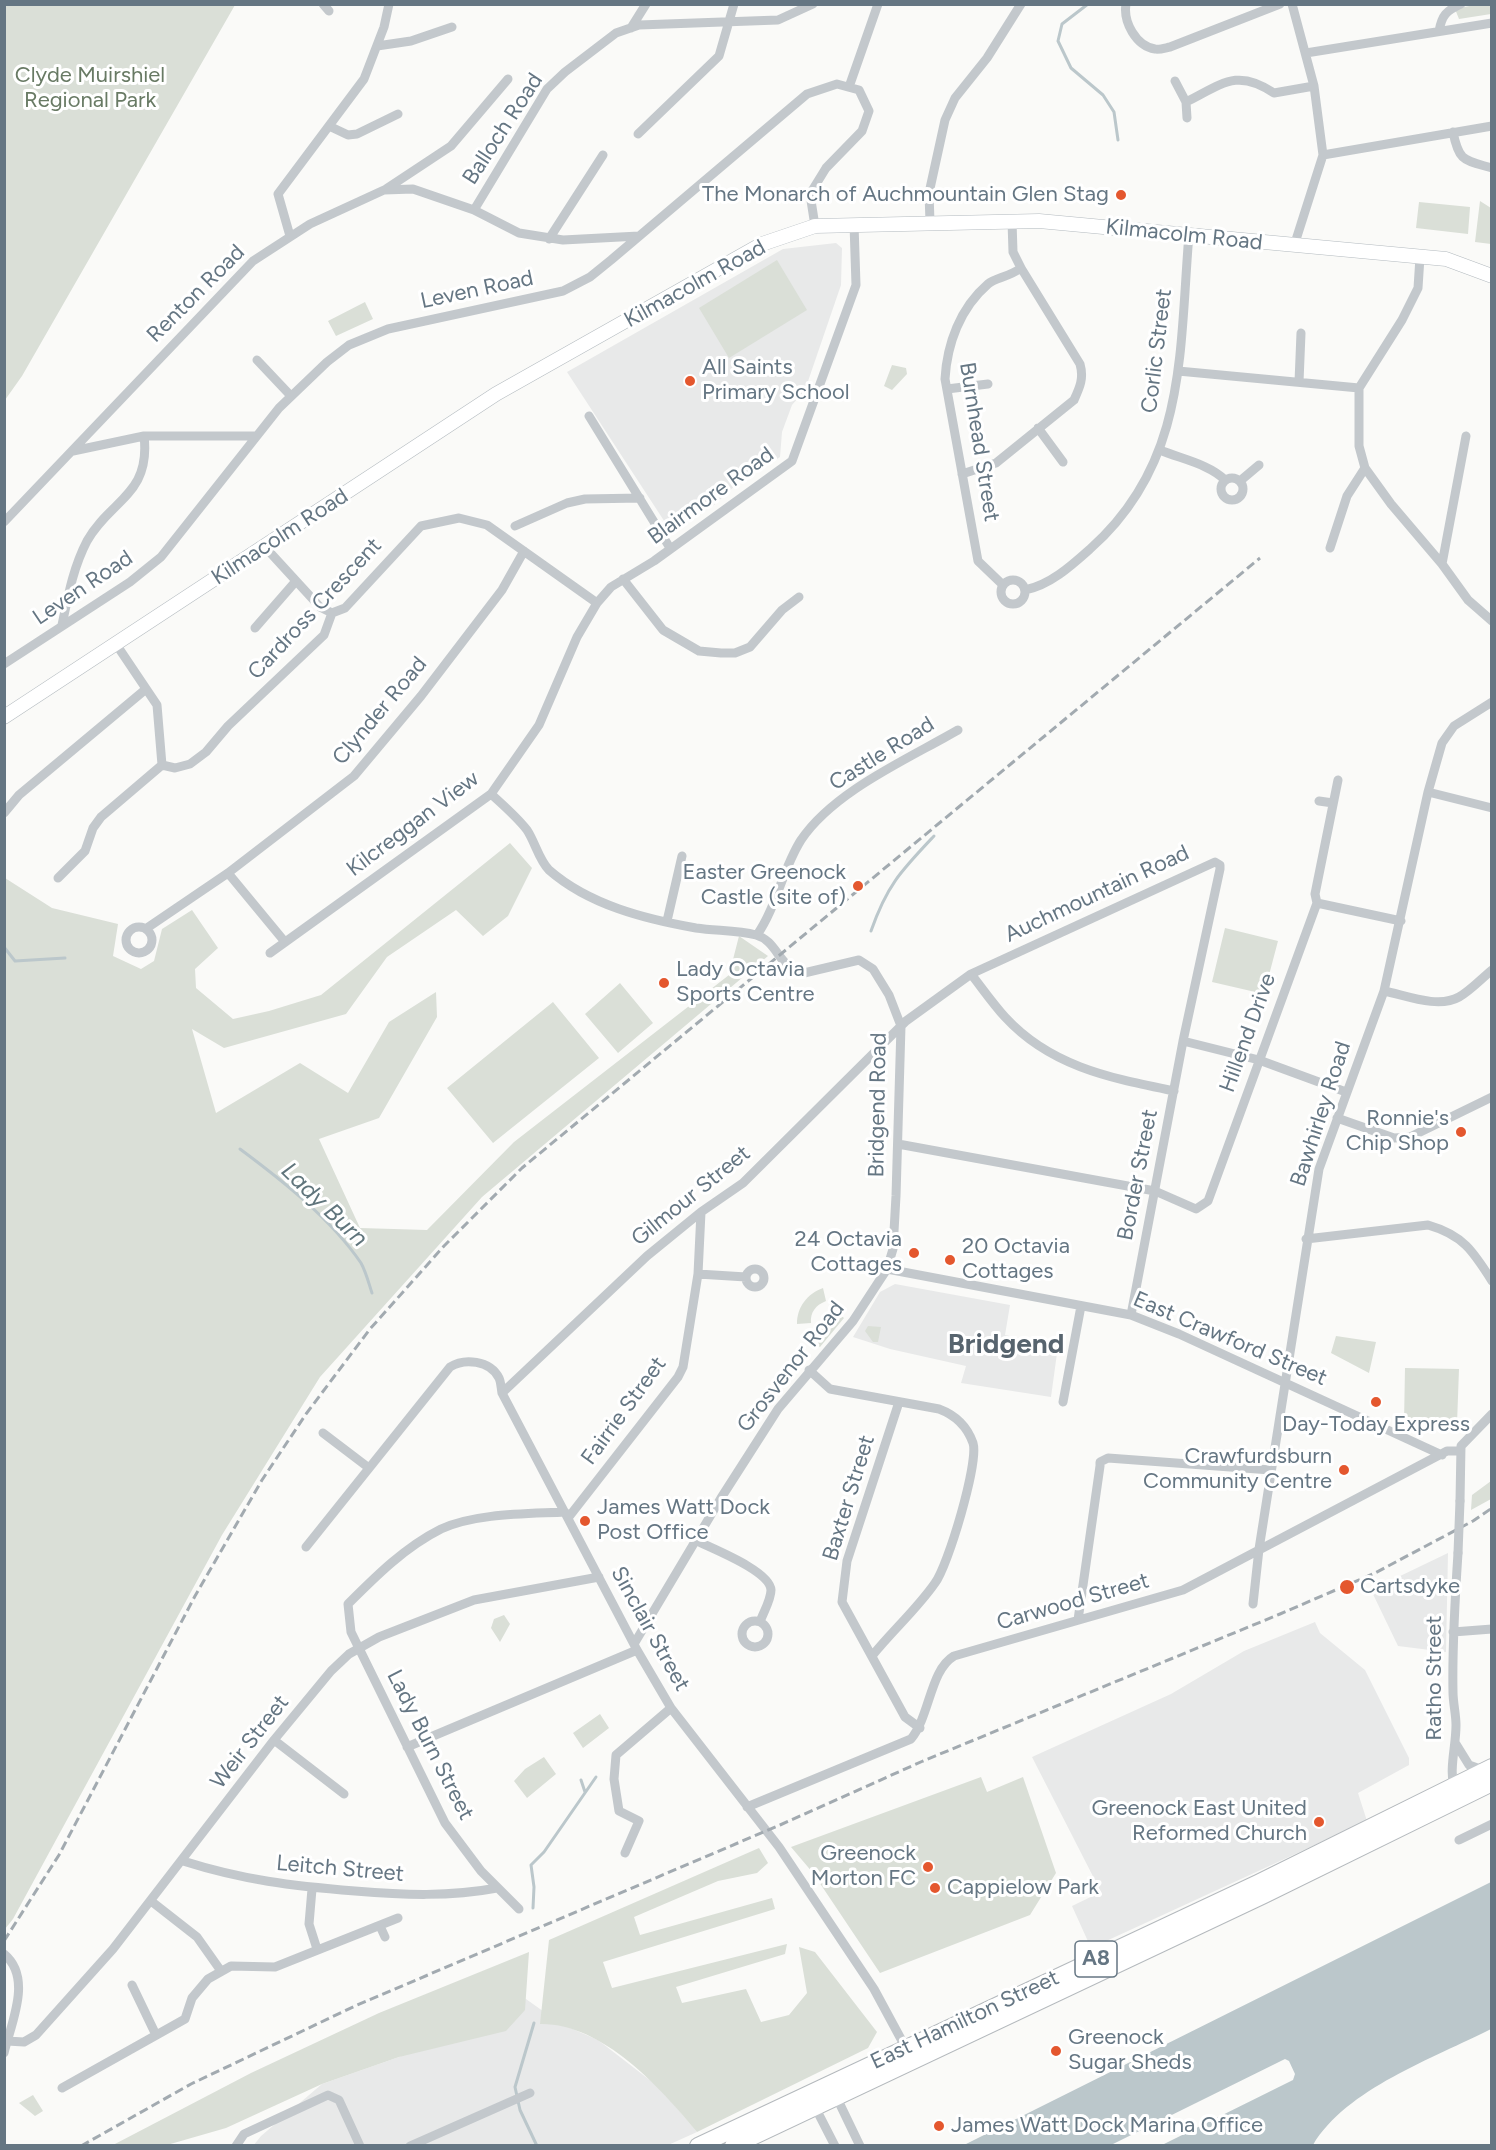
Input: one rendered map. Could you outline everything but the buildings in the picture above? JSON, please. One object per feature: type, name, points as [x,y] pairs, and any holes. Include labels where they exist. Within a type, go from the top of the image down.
[{"type":"highway","name":"East Hamilton Street","points":[[698,2145],[834,2091],[1456,1794],[1490,1773]]},
{"type":"highway","name":"East Hamilton Street","points":[[733,2145],[811,2099]]},
{"type":"main road","name":"Kilmacolm Road","points":[[4,717],[265,548],[496,394],[762,244],[815,226],[1039,221],[1446,260],[1491,276]]},
{"type":"street","points":[[290,236],[278,194],[364,79],[377,46],[388,4]]},
{"type":"street","points":[[630,28],[646,4]]},
{"type":"street","points":[[638,134],[719,56],[731,21],[731,8],[734,4]]},
{"type":"street","name":"Balloch Road","points":[[474,210],[547,89],[565,72],[616,33],[639,25],[778,20],[813,4]]},
{"type":"street","points":[[815,226],[810,194],[826,168],[862,131],[869,111],[859,90],[849,87],[879,4]]},
{"type":"street","points":[[930,222],[929,193],[945,120],[955,98],[987,58],[1021,4]]},
{"type":"street","points":[[1126,4],[1128,25],[1139,42],[1156,50],[1170,47],[1280,4]]},
{"type":"street","points":[[1292,4],[1314,86],[1323,155],[1294,246]]},
{"type":"street","points":[[1439,31],[1442,17],[1447,11],[1461,4]]},
{"type":"street","points":[[1306,53],[1491,23]]},
{"type":"street","points":[[377,46],[393,45],[452,27]]},
{"type":"street","points":[[384,190],[451,146],[508,80]]},
{"type":"street","points":[[1186,102],[1229,80],[1255,81],[1274,93],[1314,86]]},
{"type":"street","points":[[1174,81],[1186,102],[1187,118]]},
{"type":"street","name":"Leven Road","points":[[4,664],[130,582],[161,557],[255,436],[291,396],[327,362],[359,340],[388,329],[563,291],[590,277],[807,94],[837,84],[849,87]]},
{"type":"street","points":[[329,126],[348,135],[357,134],[398,114]]},
{"type":"street","points":[[1323,155],[1491,126]]},
{"type":"street","points":[[1454,132],[1457,151],[1462,159],[1491,168]]},
{"type":"street","points":[[549,239],[603,155]]},
{"type":"street","name":"Renton Road","points":[[4,522],[253,261],[310,224],[384,190],[412,189],[474,210],[519,233],[549,239],[639,236]]},
{"type":"street","points":[[962,474],[996,463],[1074,400],[1083,376],[1070,344],[1013,252],[1012,221]]},
{"type":"street","name":"Blairmore Road","points":[[597,603],[611,587],[792,461],[856,285],[854,224]]},
{"type":"street","name":"Corlic Street","points":[[1003,585],[1001,596],[1010,603],[1021,601],[1025,590],[1049,581],[1105,536],[1137,496],[1160,450],[1174,407],[1189,234]]},
{"type":"street","points":[[1420,257],[1418,288],[1402,320],[1359,388],[1359,446],[1365,468],[1391,504],[1442,564],[1468,600],[1491,621]]},
{"type":"street","name":"Burnhead Street","points":[[1003,585],[978,561],[947,389],[946,354],[956,327],[990,282],[1009,277],[1021,268]]},
{"type":"street","points":[[1299,382],[1301,333]]},
{"type":"street","points":[[257,360],[291,396]]},
{"type":"street","points":[[1178,371],[1359,388]]},
{"type":"street","points":[[947,389],[988,384]]},
{"type":"street","points":[[589,416],[670,548]]},
{"type":"street","points":[[1038,428],[1064,462]]},
{"type":"street","points":[[62,625],[71,579],[88,539],[135,484],[146,453],[144,436]]},
{"type":"street","points":[[73,451],[144,436],[255,436]]},
{"type":"street","points":[[1442,564],[1466,436]]},
{"type":"street","points":[[1160,450],[1188,463],[1207,466],[1225,480]]},
{"type":"street","points":[[1240,481],[1259,465]]},
{"type":"street","points":[[1330,548],[1347,496],[1365,468]]},
{"type":"street","points":[[1233,478],[1240,481],[1243,489],[1241,495],[1230,500],[1224,497],[1221,490],[1225,480],[1233,478]]},
{"type":"street","points":[[515,526],[567,502],[585,499],[640,498]]},
{"type":"street","name":"Cardross Crescent","points":[[162,765],[175,768],[190,764],[206,752],[228,726],[324,635],[332,613],[345,608],[421,526],[459,518],[487,525],[597,603]]},
{"type":"street","points":[[265,548],[320,607],[332,613]]},
{"type":"street","name":"Clynder Road","points":[[147,928],[228,873],[354,776],[422,696],[502,590],[524,551]]},
{"type":"street","points":[[623,579],[663,630],[699,651],[735,653],[750,647],[782,610],[800,597]]},
{"type":"street","points":[[1003,585],[1010,580],[1018,580],[1025,590]]},
{"type":"street","points":[[255,628],[296,581]]},
{"type":"street","name":"Kilcreggan View","points":[[270,953],[491,794],[539,725],[577,638],[597,603]]},
{"type":"street","points":[[58,878],[85,851],[93,828],[101,817],[162,765],[159,712],[116,644]]},
{"type":"street","points":[[4,813],[19,795],[146,689]]},
{"type":"street","name":"Bawhirley Road","points":[[1253,1604],[1259,1549],[1306,1239],[1319,1169],[1384,991],[1428,792],[1442,743],[1454,726],[1491,702]]},
{"type":"street","name":"Castle Road","points":[[757,935],[767,920],[786,869],[802,840],[828,810],[863,785],[958,730]]},
{"type":"street","name":"Hillend Drive","points":[[1155,1191],[1196,1209],[1208,1201],[1317,903],[1315,894],[1338,780]]},
{"type":"street","points":[[1428,792],[1491,808]]},
{"type":"street","points":[[491,794],[526,829],[547,867],[579,893],[616,908],[667,921],[757,935]]},
{"type":"street","points":[[1319,801],[1333,803]]},
{"type":"street","points":[[667,921],[682,856]]},
{"type":"street","name":"Auchmountain Road","points":[[901,1026],[971,974],[1215,862],[1220,864],[1220,869],[1182,1041]]},
{"type":"street","points":[[228,873],[285,942]]},
{"type":"street","points":[[1317,903],[1401,921]]},
{"type":"street","name":"Bridgend Road","points":[[757,935],[767,941],[787,967],[797,972],[804,973],[859,960],[873,969],[889,995],[901,1026],[892,1249],[887,1269]]},
{"type":"street","points":[[1384,991],[1434,1001],[1449,1001],[1459,997],[1491,970]]},
{"type":"street","points":[[971,974],[1005,1017],[1046,1052],[1069,1065],[1102,1076],[1174,1091]]},
{"type":"street","name":"Gilmour Street","points":[[502,1393],[647,1256],[751,1175],[901,1026]]},
{"type":"street","points":[[1182,1041],[1259,1060],[1346,1092]]},
{"type":"street","name":"Border Street","points":[[1131,1315],[1182,1041]]},
{"type":"street","points":[[1337,1118],[1394,1138],[1410,1137],[1491,1097]]},
{"type":"street","points":[[898,1144],[1155,1191]]},
{"type":"street","name":"Fairrie Street","points":[[566,1515],[678,1377],[683,1367],[699,1274],[701,1212]]},
{"type":"street","points":[[1306,1239],[1428,1225],[1445,1230],[1463,1241],[1491,1281]]},
{"type":"street","name":"East Crawford Street","points":[[887,1269],[1131,1315],[1286,1382],[1442,1455]]},
{"type":"street","name":"Grosvenor Road","points":[[635,1647],[772,1419],[809,1370],[853,1321],[887,1269]]},
{"type":"street","points":[[699,1274],[746,1277]]},
{"type":"street","points":[[1063,1402],[1081,1306]]},
{"type":"street","name":"Sinclair Street","points":[[306,1547],[443,1375],[458,1362],[470,1361],[486,1365],[499,1377],[502,1393],[635,1647],[671,1708],[778,1847],[874,1989],[909,2054]]},
{"type":"street","points":[[809,1370],[830,1389],[952,1414],[964,1426],[974,1444],[973,1465],[945,1567],[935,1584],[872,1656]]},
{"type":"street","name":"Baxter Street","points":[[899,1402],[847,1561],[842,1602],[905,1717],[920,1728]]},
{"type":"street","points":[[1461,1449],[1491,1414]]},
{"type":"street","points":[[323,1433],[369,1468]]},
{"type":"street","name":"Carwood Street","points":[[920,1728],[940,1671],[948,1659],[1183,1590],[1451,1450],[1461,1449]]},
{"type":"street","name":"Ratho Street","points":[[1456,1794],[1452,1764],[1456,1744],[1453,1632],[1461,1449]]},
{"type":"street","points":[[1078,1620],[1100,1466],[1103,1460],[1108,1458],[1271,1470]]},
{"type":"street","name":"Lady Burn Street","points":[[519,1909],[497,1888],[445,1823],[361,1648],[351,1632],[348,1604],[387,1564],[442,1529],[490,1516],[566,1515]]},
{"type":"street","points":[[697,1541],[751,1567],[768,1583],[771,1591],[760,1622]]},
{"type":"street","name":"Weir Street","points":[[7,2041],[24,2042],[36,2035],[95,1971],[183,1861],[274,1740],[331,1671],[379,1637],[474,1600],[599,1577]]},
{"type":"street","points":[[1453,1632],[1491,1629]]},
{"type":"street","points":[[407,1747],[635,1647]]},
{"type":"street","points":[[625,1853],[639,1821],[619,1811],[614,1779],[616,1755],[671,1708]]},
{"type":"street","points":[[747,1807],[907,1741],[920,1728]]},
{"type":"street","points":[[274,1740],[344,1794]]},
{"type":"street","points":[[1456,1744],[1469,1765],[1490,1773]]},
{"type":"street","points":[[1459,1840],[1491,1824]]},
{"type":"street","name":"Leitch Street","points":[[183,1861],[248,1879],[312,1889],[431,1895],[497,1888]]},
{"type":"street","points":[[312,1889],[309,1923],[317,1949]]},
{"type":"street","points":[[151,1901],[197,1937],[221,1971]]},
{"type":"street","points":[[62,2088],[184,2019],[192,1998],[208,1979],[221,1971],[231,1966],[275,1967],[398,1918]]},
{"type":"street","points":[[380,1926],[385,1937]]},
{"type":"street","points":[[4,2053],[19,1991],[17,1973],[7,1956]]},
{"type":"street","points":[[132,1985],[156,2035]]},
{"type":"street","points":[[834,2091],[860,2145]]},
{"type":"street","points":[[410,2145],[530,2093]]},
{"type":"street","points":[[237,2145],[244,2134],[328,2095],[339,2100],[360,2145]]},
{"type":"street","points":[[811,2099],[835,2145]]},
{"type":"shaded area","name":"All Saints Primary School","points":[[836,243],[842,248],[841,285],[805,390],[792,405],[782,432],[780,457],[737,484],[714,505],[672,533],[567,372],[783,249]]},
{"type":"shaded area","points":[[895,1284],[1010,1305],[1005,1335],[1058,1346],[1051,1397],[961,1383],[966,1366],[890,1349],[853,1337],[880,1292]]},
{"type":"shaded area","points":[[1448,1553],[1446,1652],[1398,1646],[1371,1590]]},
{"type":"shaded area","points":[[1315,1622],[1320,1633],[1365,1670],[1409,1758],[1409,1765],[1358,1793],[1367,1821],[1091,1948],[1072,1906],[1101,1892],[1032,1757],[1171,1694],[1244,1651]]},
{"type":"shaded area","points":[[1491,1882],[1491,2029],[1418,2064],[1369,2091],[1328,2125],[1313,2145],[1162,2145],[1293,2080],[1295,2074],[1289,2061],[1285,2059],[1111,2145],[964,2145]]},
{"type":"shaded area","points":[[526,1999],[561,2024],[598,2040],[660,2088],[697,2132],[666,2146],[253,2146],[261,2136],[322,2084],[399,2057]]},
{"type":"green space","name":"Clyde Muirshiel Regional Park","points":[[5,4],[235,5],[22,376],[5,400]]},
{"type":"green space","points":[[1474,5],[1491,5],[1491,14],[1459,19],[1455,9]]},
{"type":"green space","points":[[1480,201],[1491,208],[1491,244],[1475,242]]},
{"type":"green space","points":[[1419,202],[1470,207],[1468,234],[1416,228]]},
{"type":"green space","points":[[777,260],[807,310],[729,358],[699,308]]},
{"type":"green space","points":[[365,302],[373,319],[336,336],[328,321]]},
{"type":"green space","points":[[892,365],[906,368],[907,374],[892,390],[884,386]]},
{"type":"green space","points":[[510,843],[532,868],[508,916],[483,936],[456,910],[387,957],[346,1014],[224,1048],[192,1029],[216,1113],[300,1063],[348,1093],[389,1022],[436,992],[437,1017],[379,1118],[319,1139],[360,1228],[427,1230],[514,1142],[729,975],[739,936],[768,956],[482,1197],[320,1377],[222,1535],[13,1919],[5,1929],[5,878],[52,908],[118,924],[113,956],[141,969],[154,961],[162,929],[192,910],[218,948],[195,969],[196,988],[233,1019],[321,995]]},
{"type":"green space","points":[[1225,928],[1278,941],[1264,994],[1212,982]]},
{"type":"green space","points":[[620,983],[653,1023],[618,1053],[585,1014]]},
{"type":"green space","points":[[553,1002],[599,1058],[493,1143],[447,1088]]},
{"type":"green space","points":[[823,1288],[826,1301],[814,1309],[811,1323],[797,1324],[797,1318],[804,1302]]},
{"type":"green space","points":[[836,1312],[844,1318],[820,1347],[813,1342]]},
{"type":"green space","points":[[868,1326],[881,1327],[878,1342],[873,1342],[865,1331]]},
{"type":"green space","points":[[1336,1336],[1376,1342],[1369,1373],[1331,1353]]},
{"type":"green space","points":[[1405,1368],[1459,1369],[1457,1424],[1404,1423]]},
{"type":"green space","points":[[1491,1481],[1491,1499],[1471,1510],[1472,1495]]},
{"type":"green space","points":[[504,1615],[510,1624],[500,1642],[491,1628],[494,1619]]},
{"type":"green space","points":[[600,1714],[609,1728],[583,1748],[573,1733]]},
{"type":"green space","points":[[544,1757],[556,1774],[527,1798],[514,1781],[525,1769]]},
{"type":"green space","name":"Cappielow Park","points":[[981,1777],[987,1792],[1023,1777],[1056,1873],[1030,1915],[880,1973],[813,1873],[791,1847]]},
{"type":"green space","points":[[759,1848],[768,1863],[757,1873],[718,1881],[634,1917],[640,1935],[772,1898],[775,1909],[603,1962],[612,1988],[787,1944],[785,1954],[676,1987],[682,2003],[746,1989],[761,2022],[789,2015],[807,1993],[799,1947],[815,1952],[877,2032],[868,2048],[697,2132],[666,2096],[628,2061],[607,2046],[585,2034],[563,2027],[540,2024],[549,1940]]},
{"type":"green space","points":[[529,1952],[525,2010],[506,2031],[399,2057],[322,2084],[226,2128],[167,2145],[113,2145],[251,2073],[379,2013]]},
{"type":"green space","points":[[33,2095],[43,2111],[35,2116],[19,2103]]},
{"type":"waterway","points":[[1088,4],[1062,24],[1058,41],[1071,68],[1103,95],[1114,112],[1118,140]]},
{"type":"waterway","points":[[871,931],[896,879],[934,836]]},
{"type":"waterway","points":[[4,947],[15,961],[65,958]]},
{"type":"waterway","name":"Lady Burn","points":[[240,1149],[289,1188],[335,1231],[361,1263],[372,1293]]},
{"type":"waterway","name":"Lady Burn","points":[[533,1908],[534,1887],[531,1865],[544,1852],[596,1777]]},
{"type":"waterway","name":"Lady Burn","points":[[581,1780],[585,1792]]},
{"type":"waterway","name":"Lady Burn","points":[[534,2023],[515,2087],[520,2110],[537,2146]]},
{"type":"railway","points":[[4,1941],[59,1855],[195,1596],[262,1480],[306,1414],[370,1329],[444,1246],[522,1168],[1260,558]]},
{"type":"railway","points":[[81,2146],[191,2084],[355,2006],[780,1825],[923,1761],[1375,1573],[1473,1521],[1492,1508]]},
{"type":"place","name":"The Monarch of Auchmountain Glen Stag","points":[[1121,195]]},
{"type":"place","name":"All Saints Primary School","points":[[690,381]]},
{"type":"place","name":"Easter Greenock Castle (site of)","points":[[858,886]]},
{"type":"place","name":"Lady Octavia Sports Centre","points":[[664,983]]},
{"type":"place","name":"Ronnie's Chip Shop","points":[[1461,1132]]},
{"type":"place","name":"24 Octavia Cottages","points":[[914,1253]]},
{"type":"place","name":"20 Octavia Cottages","points":[[950,1260]]},
{"type":"place","name":"Day-Today Express","points":[[1376,1402]]},
{"type":"place","name":"Crawfurdsburn Community Centre","points":[[1344,1470]]},
{"type":"place","name":"James Watt Dock Post Office","points":[[585,1521]]},
{"type":"place","name":"Cartsdyke","points":[[1347,1587]]},
{"type":"place","name":"Greenock East United Reformed Church","points":[[1319,1822]]},
{"type":"place","name":"Greenock Morton FC","points":[[928,1867]]},
{"type":"place","name":"Cappielow Park","points":[[935,1888]]},
{"type":"place","name":"Greenock Sugar Sheds","points":[[1056,2051]]},
{"type":"place","name":"James Watt Dock Marina Office","points":[[939,2126]]},
{"type":"district","name":"Bridgend","points":[[1006,1345]]}]
